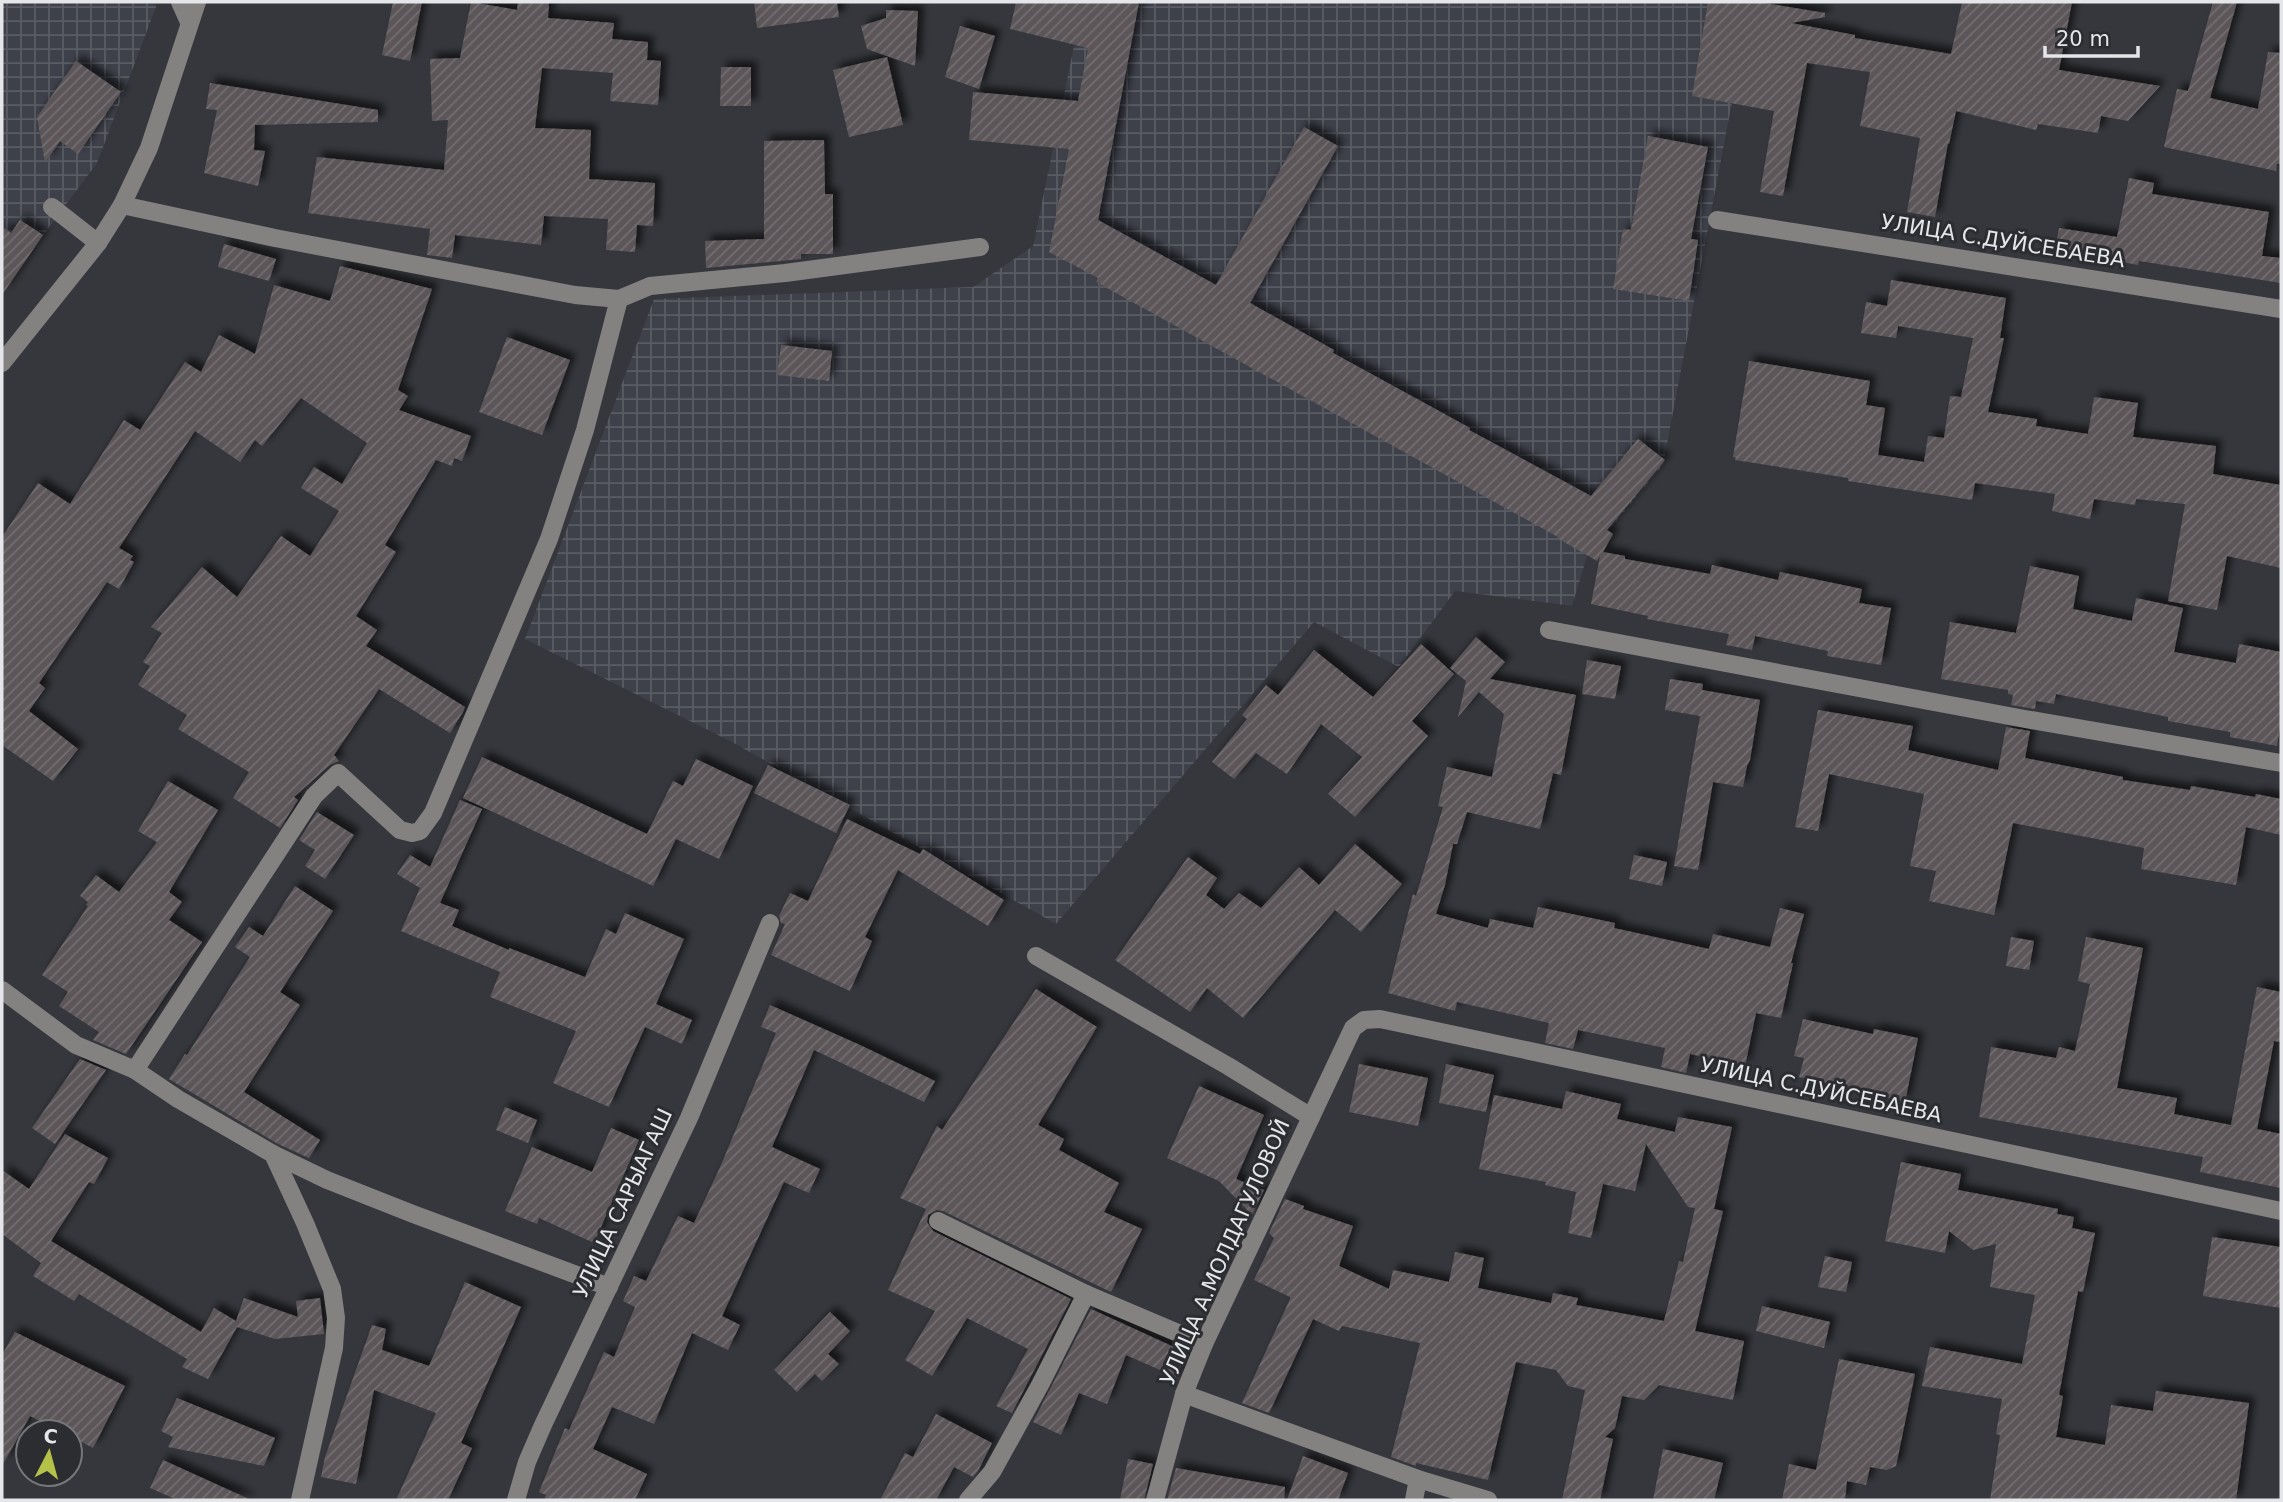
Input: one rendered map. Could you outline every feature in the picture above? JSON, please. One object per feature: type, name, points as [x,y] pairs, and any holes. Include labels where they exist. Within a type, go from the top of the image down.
[{"type":"street","points":[[180,2],[189,22]]},
{"type":"street","points":[[2,363],[98,243],[122,205],[149,148],[197,2]]},
{"type":"street","points":[[122,205],[275,238],[575,295],[619,299],[650,286],[785,273],[980,247]]},
{"type":"street","points":[[52,207],[98,243]]},
{"type":"street","name":"УЛИЦА С.ДУЙСЕБАЕВА","points":[[1717,220],[2281,309]]},
{"type":"street","points":[[135,1070],[314,796],[338,773],[400,830],[412,833],[420,831],[432,813],[549,539],[585,430],[619,299]]},
{"type":"street","points":[[1549,630],[2011,717],[2281,763]]},
{"type":"street","name":"УЛИЦА САРЫАГАШ","points":[[516,1500],[527,1462],[689,1118],[771,923]]},
{"type":"street","points":[[1036,956],[1311,1117]]},
{"type":"street","points":[[2,990],[76,1045],[135,1070],[273,1154],[327,1180],[609,1287]]},
{"type":"street","name":"УЛИЦА С.ДУЙСЕБАЕВА","points":[[1353,1028],[1364,1020],[1380,1019],[2281,1211]]},
{"type":"street","name":"УЛИЦА А.МОЛДАГУЛОВОЙ","points":[[1155,1500],[1184,1394],[1203,1344],[1353,1028]]},
{"type":"street","points":[[273,1154],[332,1289],[337,1318],[334,1348],[300,1500]]},
{"type":"street","points":[[938,1221],[1086,1294],[1203,1344]]},
{"type":"street","points":[[968,1500],[992,1472],[1086,1294]]},
{"type":"street","points":[[1184,1394],[1418,1479],[1488,1500]]},
{"type":"street","points":[[1414,1500],[1418,1479]]},
{"type":"shaded area","points":[[2,2],[155,2],[156,7],[97,163],[2,290]]},
{"type":"shaded area","points":[[1083,2],[1751,2],[1663,465],[1587,556],[1572,606],[1455,591],[1399,667],[1314,622],[1056,924],[732,742],[525,639],[654,299],[973,287],[1033,246]]},
{"type":"building","points":[[393,2],[422,2],[410,61],[382,55]]},
{"type":"building","points":[[471,2],[517,10],[518,2],[549,2],[548,18],[614,23],[612,39],[648,42],[647,60],[661,61],[658,105],[610,101],[613,73],[542,68],[535,128],[591,130],[589,179],[655,183],[653,226],[637,225],[635,252],[606,250],[608,219],[544,216],[541,245],[455,235],[452,258],[427,255],[430,229],[308,213],[317,157],[444,170],[448,120],[432,121],[430,59],[460,58]]},
{"type":"building","points":[[754,2],[837,2],[839,17],[757,28]]},
{"type":"building","points":[[1016,2],[1139,2],[1098,220],[1216,285],[1304,127],[1338,146],[1250,303],[1334,350],[1333,353],[1470,428],[1469,430],[1591,496],[1638,439],[1665,460],[1607,530],[1613,534],[1603,552],[1625,556],[1625,559],[1710,574],[1712,565],[1778,580],[1780,572],[1862,589],[1859,603],[1891,608],[1881,665],[1827,656],[1828,651],[1755,636],[1752,650],[1726,645],[1729,634],[1647,619],[1648,616],[1591,604],[1600,556],[1597,561],[1096,282],[1098,278],[1049,252],[1069,149],[969,140],[973,92],[1078,101],[1088,48],[1010,29]]},
{"type":"building","points":[[1708,2],[1759,2],[1825,13],[1825,17],[1791,23],[1855,35],[1855,38],[1951,54],[1962,2],[2072,2],[2059,70],[2160,86],[2128,121],[2101,116],[2098,133],[2038,124],[2036,130],[1956,111],[1935,217],[1907,212],[1920,138],[1860,126],[1870,72],[1807,63],[1783,196],[1760,192],[1774,111],[1692,96]]},
{"type":"building","points":[[2213,2],[2237,2],[2210,98],[2258,109],[2268,52],[2281,53],[2281,164],[2277,164],[2276,171],[2164,147],[2177,89],[2188,91]]},
{"type":"building","points":[[886,10],[918,11],[915,66],[867,49],[861,26],[886,18]]},
{"type":"building","points":[[960,26],[995,36],[979,89],[945,77]]},
{"type":"building","points":[[887,57],[903,125],[849,137],[833,70]]},
{"type":"building","points":[[76,61],[121,92],[78,154],[60,141],[45,163],[37,117]]},
{"type":"building","points":[[721,67],[751,67],[751,106],[720,106]]},
{"type":"building","points":[[210,83],[378,110],[378,122],[255,125],[254,150],[265,151],[258,186],[204,173],[217,110],[206,109]]},
{"type":"building","points":[[1648,136],[1708,147],[1691,239],[1698,240],[1689,301],[1613,289],[1623,229],[1631,230]]},
{"type":"building","points":[[824,140],[825,194],[833,194],[833,254],[801,254],[801,259],[706,268],[705,241],[764,239],[764,141]]},
{"type":"building","points":[[2129,178],[2154,183],[2152,194],[2269,212],[2262,256],[2281,258],[2281,283],[2139,261],[2138,265],[2055,249],[2059,228],[2117,237]]},
{"type":"building","points":[[20,220],[43,235],[2,295],[2,227],[11,233]]},
{"type":"building","points":[[224,244],[276,259],[269,281],[218,267]]},
{"type":"building","points":[[340,266],[432,289],[398,390],[408,396],[399,410],[471,436],[462,461],[454,458],[452,466],[436,460],[385,545],[396,552],[356,616],[377,630],[366,646],[465,707],[463,712],[450,733],[379,689],[334,755],[339,761],[330,765],[294,797],[298,800],[280,828],[233,798],[249,772],[178,729],[187,715],[138,685],[150,666],[143,662],[162,633],[151,627],[202,567],[237,597],[281,536],[310,556],[339,511],[301,488],[314,467],[342,484],[367,443],[301,398],[262,446],[255,440],[240,462],[195,431],[119,548],[133,556],[130,560],[134,562],[119,589],[107,582],[39,683],[45,688],[29,711],[78,749],[53,781],[2,745],[2,537],[38,483],[70,504],[124,420],[140,430],[185,362],[201,372],[219,335],[255,354],[274,285],[330,301]]},
{"type":"building","points":[[1891,280],[2006,298],[2000,338],[2004,338],[1988,412],[2037,419],[2036,426],[2088,434],[2094,397],[2138,403],[2133,437],[2216,446],[2213,474],[2281,485],[2281,568],[2227,556],[2217,610],[2168,601],[2185,504],[2136,499],[2135,505],[2094,499],[2090,519],[2052,511],[2055,494],[1975,483],[1972,500],[1735,460],[1733,457],[1749,361],[1870,381],[1866,405],[1885,408],[1878,455],[1924,462],[1928,436],[1944,438],[1950,396],[1961,397],[1973,338],[1898,326],[1896,338],[1861,333],[1866,302],[1887,306]]},
{"type":"building","points":[[507,337],[570,360],[542,435],[479,412]]},
{"type":"building","points":[[781,345],[832,351],[829,381],[777,375]]},
{"type":"building","points":[[2030,566],[2079,576],[2073,609],[2132,621],[2136,598],[2183,608],[2174,652],[2236,663],[2239,644],[2281,652],[2281,722],[2277,746],[2230,737],[2230,732],[2168,721],[2168,717],[2056,694],[2054,704],[2036,701],[2035,709],[2011,705],[2013,695],[2008,694],[2008,690],[1941,679],[1950,622],[2016,633]]},
{"type":"building","points":[[1476,637],[1505,662],[1490,679],[1576,695],[1561,775],[1553,773],[1540,829],[1467,812],[1457,844],[1453,844],[1436,914],[1488,928],[1490,919],[1533,928],[1538,907],[1615,923],[1614,928],[1709,949],[1713,934],[1770,947],[1780,908],[1804,914],[1791,963],[1781,1018],[1756,1013],[1745,1066],[1690,1054],[1686,1073],[1661,1067],[1665,1048],[1578,1030],[1573,1049],[1545,1043],[1549,1023],[1457,1002],[1455,1011],[1388,993],[1413,894],[1416,896],[1443,807],[1438,806],[1447,767],[1492,777],[1504,714],[1479,692],[1458,717],[1466,681],[1450,668]]},
{"type":"building","points":[[1421,644],[1454,674],[1412,721],[1428,736],[1355,817],[1328,794],[1362,757],[1321,724],[1287,774],[1256,753],[1234,779],[1212,762],[1247,719],[1242,715],[1266,685],[1278,695],[1314,650],[1373,697]]},
{"type":"building","points":[[1587,660],[1621,666],[1615,699],[1582,694]]},
{"type":"building","points":[[1670,679],[1703,684],[1702,690],[1760,700],[1743,787],[1713,782],[1698,870],[1674,866],[1700,716],[1665,710]]},
{"type":"building","points":[[1818,710],[1913,726],[1908,750],[1998,770],[2006,727],[2030,731],[2025,758],[2123,777],[2123,780],[2190,790],[2191,786],[2281,799],[2281,835],[2246,827],[2236,885],[2141,869],[2144,848],[2013,823],[1994,915],[1929,901],[1936,871],[1910,866],[1924,794],[1829,774],[1818,831],[1795,827]]},
{"type":"building","points":[[482,757],[647,834],[673,781],[683,786],[696,759],[753,786],[719,859],[676,839],[653,886],[463,798]]},
{"type":"building","points":[[768,765],[850,805],[836,833],[754,793]]},
{"type":"building","points":[[168,781],[218,810],[169,892],[182,902],[169,920],[202,942],[126,1054],[93,1040],[99,1032],[59,1006],[68,992],[42,975],[88,906],[88,902],[80,896],[96,875],[119,892],[157,842],[138,831]]},
{"type":"building","points":[[460,800],[482,809],[440,903],[459,910],[452,926],[585,977],[606,929],[616,934],[625,913],[684,939],[656,1004],[692,1020],[682,1044],[645,1027],[609,1107],[553,1083],[576,1031],[490,997],[500,972],[401,931],[420,888],[397,874],[410,855],[430,867]]},
{"type":"building","points":[[317,812],[354,835],[325,879],[305,866],[315,850],[299,840]]},
{"type":"building","points":[[847,819],[920,854],[923,849],[1004,900],[988,926],[898,870],[865,937],[872,941],[850,991],[771,955],[785,924],[781,923],[779,916],[790,893],[808,901]]},
{"type":"building","points":[[1355,844],[1402,884],[1361,932],[1335,910],[1243,1018],[1207,988],[1190,1012],[1115,960],[1188,857],[1217,878],[1206,895],[1224,909],[1239,893],[1261,908],[1299,867],[1319,885]]},
{"type":"building","points":[[1634,855],[1667,862],[1662,886],[1629,879]]},
{"type":"building","points":[[295,886],[333,911],[280,992],[300,1005],[244,1092],[320,1140],[309,1158],[278,1144],[169,1079],[250,957],[235,947],[249,927],[263,936]]},
{"type":"building","points":[[2011,937],[2034,941],[2029,970],[2006,966]]},
{"type":"building","points":[[2086,937],[2143,948],[2117,1088],[2177,1098],[2174,1114],[2231,1125],[2257,987],[2281,992],[2281,1042],[2274,1041],[2257,1129],[2281,1134],[2281,1188],[2200,1172],[2203,1157],[1979,1117],[1991,1047],[2056,1058],[2059,1047],[2075,1051],[2090,984],[2078,981]]},
{"type":"building","points":[[1036,989],[1097,1027],[1038,1125],[1064,1139],[1059,1150],[1119,1183],[1104,1212],[1142,1229],[1111,1292],[943,1211],[937,1210],[928,1215],[927,1222],[933,1231],[1071,1299],[1012,1413],[996,1406],[1028,1349],[967,1318],[932,1376],[905,1360],[935,1311],[888,1290],[926,1209],[900,1198],[937,1126],[942,1130]]},
{"type":"building","points":[[770,1005],[935,1081],[924,1102],[814,1050],[772,1147],[820,1169],[809,1193],[784,1182],[722,1316],[740,1325],[728,1350],[692,1333],[654,1424],[612,1407],[593,1449],[647,1474],[635,1500],[544,1500],[546,1495],[539,1492],[565,1428],[569,1430],[604,1352],[614,1357],[635,1307],[623,1301],[634,1276],[646,1281],[678,1216],[694,1223],[721,1165],[776,1033],[761,1027]]},
{"type":"building","points":[[1803,1019],[1873,1034],[1874,1029],[1918,1038],[1905,1102],[1799,1077],[1804,1058],[1794,1056]]},
{"type":"building","points":[[80,1059],[106,1070],[55,1144],[32,1128]]},
{"type":"building","points":[[1359,1064],[1428,1078],[1418,1126],[1349,1112]]},
{"type":"building","points":[[1446,1064],[1494,1075],[1486,1112],[1439,1103]]},
{"type":"building","points":[[1199,1086],[1264,1115],[1236,1179],[1264,1190],[1252,1215],[1219,1181],[1167,1158]]},
{"type":"building","points":[[1566,1091],[1621,1104],[1617,1119],[1675,1132],[1678,1117],[1732,1127],[1714,1209],[1723,1211],[1695,1331],[1744,1341],[1733,1400],[1659,1385],[1644,1400],[1622,1396],[1615,1428],[1605,1437],[1613,1439],[1600,1500],[1562,1500],[1585,1390],[1568,1386],[1556,1370],[1516,1362],[1488,1480],[1416,1463],[1416,1466],[1391,1457],[1420,1343],[1342,1326],[1339,1331],[1313,1319],[1269,1413],[1242,1403],[1290,1299],[1254,1280],[1274,1238],[1269,1233],[1285,1199],[1304,1206],[1303,1209],[1353,1226],[1339,1266],[1389,1289],[1393,1270],[1449,1282],[1455,1252],[1484,1258],[1478,1288],[1551,1303],[1553,1293],[1578,1298],[1576,1305],[1664,1321],[1679,1261],[1683,1262],[1695,1208],[1688,1207],[1646,1144],[1635,1191],[1603,1184],[1591,1238],[1568,1233],[1576,1192],[1545,1185],[1546,1182],[1479,1169],[1494,1095],[1562,1109]]},
{"type":"building","points":[[505,1107],[537,1120],[528,1143],[496,1130]]},
{"type":"building","points":[[611,1128],[639,1140],[594,1243],[539,1218],[537,1224],[505,1211],[532,1147],[592,1172]]},
{"type":"building","points":[[65,1134],[108,1158],[94,1184],[89,1182],[51,1241],[201,1332],[214,1308],[236,1321],[244,1298],[298,1317],[296,1301],[320,1298],[324,1334],[275,1339],[237,1327],[208,1379],[182,1367],[187,1359],[79,1294],[74,1301],[33,1276],[41,1263],[2,1234],[2,1170],[29,1189]]},
{"type":"building","points":[[1901,1162],[1961,1174],[1958,1190],[2058,1209],[2057,1214],[2074,1217],[2072,1228],[2095,1233],[2083,1292],[2078,1291],[2059,1395],[2063,1396],[2056,1437],[2105,1445],[2111,1405],[2153,1411],[2156,1391],[2249,1403],[2236,1500],[1990,1500],[2000,1435],[1996,1434],[2002,1399],[1922,1386],[1930,1347],[2022,1364],[2035,1295],[1990,1287],[1996,1244],[1973,1250],[1949,1231],[1945,1253],[1885,1241]]},
{"type":"building","points":[[2212,1237],[2281,1247],[2281,1308],[2203,1296]]},
{"type":"building","points":[[1825,1256],[1852,1262],[1846,1292],[1818,1287]]},
{"type":"building","points":[[465,1282],[521,1307],[461,1443],[472,1448],[448,1500],[396,1500],[436,1413],[374,1390],[356,1484],[321,1477],[325,1457],[372,1325],[386,1329],[382,1350],[429,1366]]},
{"type":"building","points":[[1762,1306],[1830,1322],[1824,1348],[1756,1331]]},
{"type":"building","points":[[1091,1309],[1187,1353],[1176,1377],[1126,1355],[1107,1404],[1079,1393],[1061,1435],[1033,1422]]},
{"type":"building","points":[[830,1312],[850,1331],[828,1354],[839,1364],[822,1381],[815,1374],[797,1392],[774,1370]]},
{"type":"building","points":[[15,1332],[125,1386],[93,1448],[84,1443],[84,1418],[14,1418],[14,1445],[2,1466],[2,1355]]},
{"type":"building","points":[[1839,1359],[1915,1374],[1896,1466],[1887,1470],[1870,1467],[1866,1485],[1847,1481],[1845,1500],[1782,1500],[1789,1464],[1816,1470]]},
{"type":"building","points":[[177,1398],[275,1438],[264,1466],[168,1447],[173,1437],[161,1431]]},
{"type":"building","points":[[936,1414],[992,1443],[978,1471],[973,1477],[954,1467],[936,1500],[880,1500],[905,1453],[913,1457]]},
{"type":"building","points":[[1663,1449],[1723,1463],[1714,1500],[1653,1500]]},
{"type":"building","points":[[1303,1456],[1348,1473],[1338,1500],[1287,1500]]},
{"type":"building","points":[[1128,1459],[1153,1464],[1144,1500],[1120,1500]]},
{"type":"building","points":[[163,1460],[251,1500],[177,1500],[150,1488]]},
{"type":"building","points":[[1176,1468],[1285,1487],[1284,1500],[1167,1500]]}]
